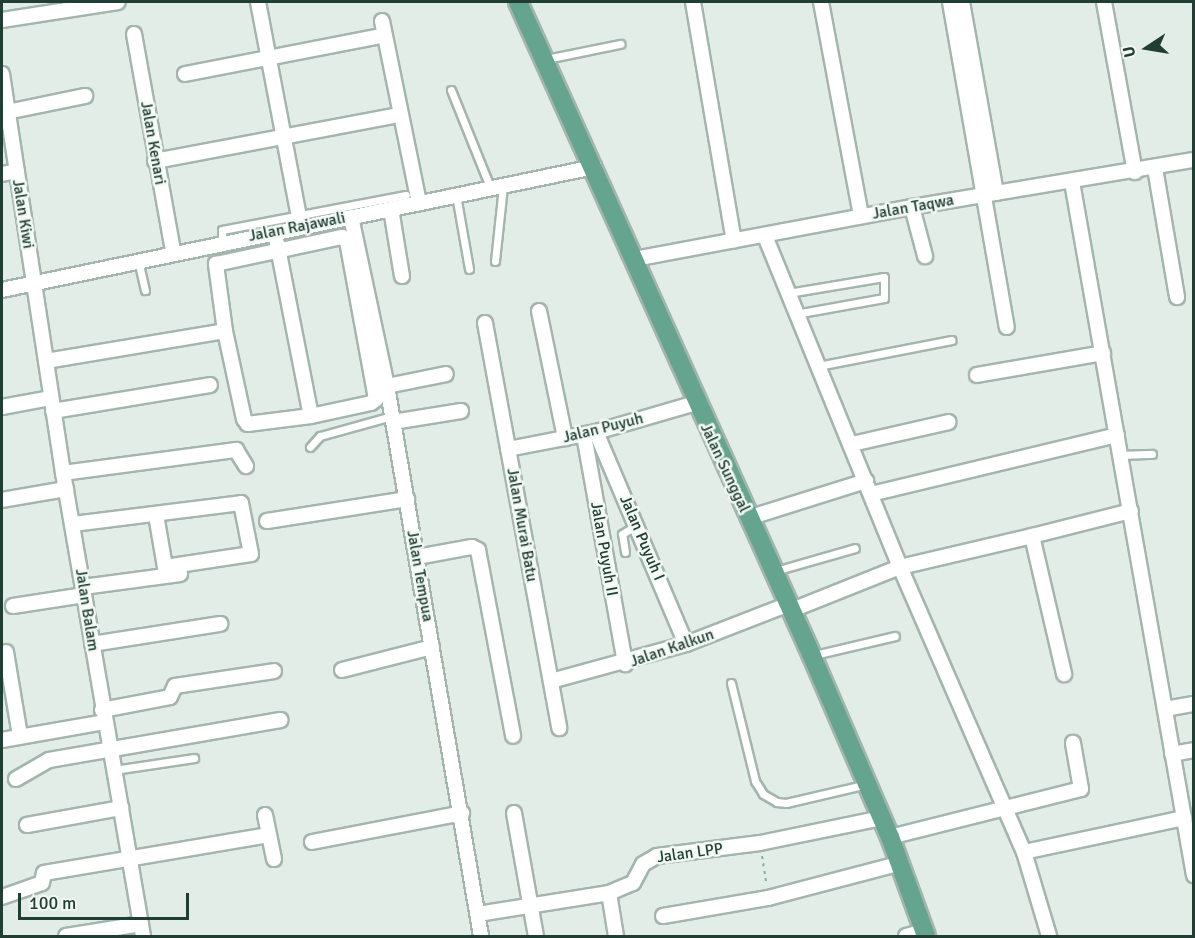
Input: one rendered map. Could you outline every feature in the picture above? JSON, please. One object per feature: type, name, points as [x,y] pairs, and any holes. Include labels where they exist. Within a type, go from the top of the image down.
[{"type":"main road","name":"Jalan Sunggal","points":[[519,2],[594,167],[696,403],[812,656],[901,863],[926,934]]},
{"type":"street","points":[[2,20],[118,2]]},
{"type":"street","points":[[258,2],[299,222]]},
{"type":"street","points":[[693,2],[734,241]]},
{"type":"street","points":[[821,2],[861,216]]},
{"type":"street","points":[[950,2],[962,30],[996,193]]},
{"type":"street","points":[[962,2],[962,30],[981,195],[1006,327]]},
{"type":"street","points":[[1104,2],[1135,172]]},
{"type":"street","points":[[381,21],[419,203]]},
{"type":"street","name":"Jalan Kenari","points":[[134,34],[173,251]]},
{"type":"street","points":[[185,74],[376,37]]},
{"type":"street","name":"Jalan Kiwi","points":[[2,74],[34,283]]},
{"type":"street","points":[[5,104],[85,96]]},
{"type":"street","points":[[155,161],[393,117]]},
{"type":"street","name":"Jalan Taqwa","points":[[634,258],[765,236],[912,207],[1135,172],[1194,160]]},
{"type":"street","name":"Jalan Rajawali","points":[[2,290],[173,251],[275,232],[299,222],[351,217],[594,167]]},
{"type":"street","points":[[1155,168],[1177,297]]},
{"type":"street","points":[[2,174],[17,171]]},
{"type":"street","points":[[1072,182],[1172,754],[1187,821],[1194,875]]},
{"type":"street","points":[[912,207],[925,256]]},
{"type":"street","points":[[391,209],[402,276]]},
{"type":"street","name":"Jalan Tempua","points":[[351,217],[393,419],[462,813],[481,936]]},
{"type":"street","points":[[275,232],[311,416]]},
{"type":"street","points":[[765,236],[795,314],[852,444],[900,567],[1024,852],[1049,936]]},
{"type":"street","points":[[339,237],[347,242],[376,399],[371,403],[311,416],[254,424],[246,422],[225,331],[217,262],[278,250],[339,237]]},
{"type":"street","name":"Jalan Balam","points":[[34,283],[63,473],[142,930]]},
{"type":"street","points":[[539,311],[565,438]]},
{"type":"street","name":"Jalan Murai Batu","points":[[485,323],[559,728]]},
{"type":"street","points":[[46,361],[225,331]]},
{"type":"street","points":[[977,375],[1103,352]]},
{"type":"street","points":[[387,386],[446,375]]},
{"type":"street","points":[[2,407],[52,405],[210,385]]},
{"type":"street","name":"Jalan Puyuh","points":[[508,448],[590,433],[696,403]]},
{"type":"street","points":[[393,419],[460,411]]},
{"type":"street","points":[[852,444],[949,422]]},
{"type":"street","name":"Jalan Puyuh I","points":[[590,433],[637,525],[686,644]]},
{"type":"street","name":"Jalan Puyuh II","points":[[590,433],[625,664]]},
{"type":"street","points":[[748,518],[869,487],[1117,435]]},
{"type":"street","points":[[63,473],[236,450],[246,466]]},
{"type":"street","points":[[2,500],[66,489]]},
{"type":"street","points":[[267,521],[407,499]]},
{"type":"street","points":[[72,524],[243,504],[251,554],[165,567],[156,515]]},
{"type":"street","name":"Jalan Kalkun","points":[[551,681],[625,664],[900,567],[1131,512]]},
{"type":"street","points":[[1032,536],[1064,674]]},
{"type":"street","points":[[417,557],[472,547],[478,550],[513,736]]},
{"type":"street","points":[[13,606],[84,591],[244,565]]},
{"type":"street","points":[[92,644],[220,624]]},
{"type":"street","points":[[342,670],[432,646]]},
{"type":"street","points":[[6,652],[20,736]]},
{"type":"street","points":[[2,740],[104,716],[170,697],[176,686],[274,671]]},
{"type":"street","points":[[1165,710],[1194,704]]},
{"type":"street","points":[[16,779],[49,760],[281,720]]},
{"type":"street","points":[[890,837],[1083,788],[1073,743]]},
{"type":"street","points":[[1172,754],[1194,750]]},
{"type":"street","points":[[27,825],[121,808]]},
{"type":"street","points":[[312,842],[462,813]]},
{"type":"street","points":[[514,813],[537,936]]},
{"type":"street","points":[[265,816],[274,859]]},
{"type":"street","name":"Jalan LPP","points":[[478,914],[531,903],[609,893],[633,884],[650,859],[760,843],[882,818]]},
{"type":"street","points":[[1024,852],[1187,821]]},
{"type":"street","points":[[2,897],[42,883],[44,873],[130,856],[269,835]]},
{"type":"street","points":[[663,916],[768,898],[901,863]]},
{"type":"street","points":[[609,893],[616,936]]},
{"type":"street","points":[[66,936],[142,930]]},
{"type":"street","points":[[906,936],[926,934]]},
{"type":"lane","points":[[546,60],[620,44]]},
{"type":"lane","points":[[451,90],[497,186],[495,261]]},
{"type":"lane","points":[[222,242],[222,230],[299,222],[406,195]]},
{"type":"lane","points":[[456,195],[470,269]]},
{"type":"lane","points":[[138,260],[145,290]]},
{"type":"lane","points":[[787,293],[884,277],[884,298],[795,314]]},
{"type":"lane","points":[[818,366],[952,340]]},
{"type":"lane","points":[[310,447],[320,436],[393,419]]},
{"type":"lane","points":[[1121,455],[1152,454]]},
{"type":"lane","points":[[625,552],[622,534],[637,525]]},
{"type":"lane","points":[[773,572],[855,548]]},
{"type":"lane","points":[[812,656],[895,636]]},
{"type":"lane","points":[[731,682],[755,781],[763,794],[777,802],[786,803],[867,784]]},
{"type":"lane","points":[[114,770],[194,758]]},
{"type":"path","points":[[760,843],[768,898]]}]
